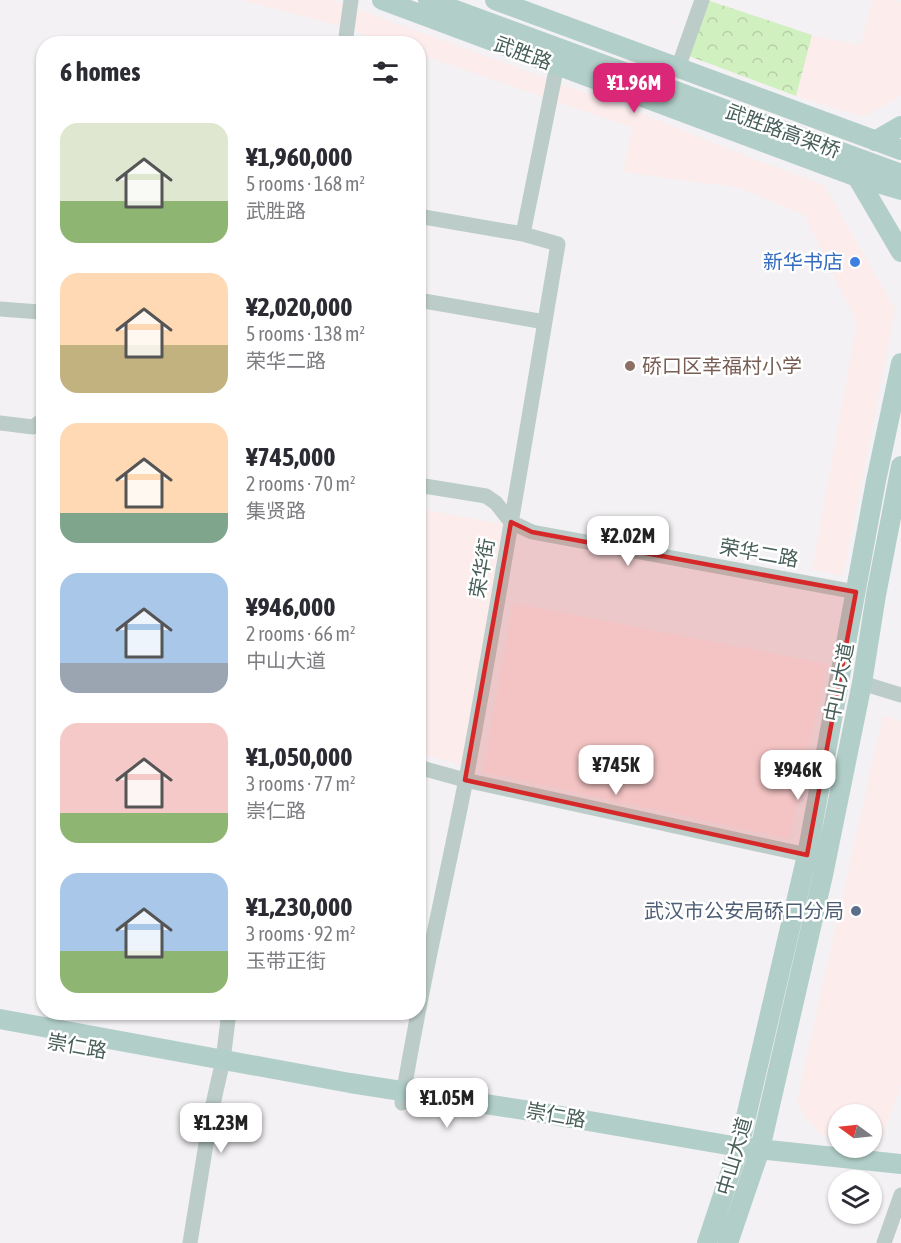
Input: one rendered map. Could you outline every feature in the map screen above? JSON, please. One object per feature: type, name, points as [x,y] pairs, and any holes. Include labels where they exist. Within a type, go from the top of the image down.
[{"type":"main road","name":"武胜路","points":[[382,0],[857,177],[901,190]]},
{"type":"main road","name":"武胜路高架桥","points":[[428,0],[901,174]]},
{"type":"main road","name":"武胜路高架桥","points":[[465,0],[901,162]]},
{"type":"main road","name":"武胜路","points":[[495,0],[901,150]]},
{"type":"main road","points":[[875,141],[901,126]]},
{"type":"main road","points":[[857,177],[901,252]]},
{"type":"main road","name":"中山大道","points":[[707,1243],[737,1152],[807,855],[876,481],[901,363]]},
{"type":"main road","name":"中山大道","points":[[728,1243],[758,1155],[823,875],[862,684],[876,595],[901,466]]},
{"type":"main road","name":"崇仁路","points":[[0,1019],[222,1066]]},
{"type":"main road","name":"崇仁路","points":[[0,1032],[403,1097],[548,1113],[737,1152],[901,1176]]},
{"type":"main road","name":"崇仁路","points":[[758,1155],[901,1164]]},
{"type":"street","points":[[346,36],[351,0]]},
{"type":"street","points":[[678,68],[702,0]]},
{"type":"street","points":[[426,217],[523,234],[556,65]]},
{"type":"street","name":"荣华街","points":[[426,979],[465,780],[558,244],[523,234]]},
{"type":"street","points":[[426,301],[545,322]]},
{"type":"street","points":[[0,309],[36,312]]},
{"type":"street","points":[[0,423],[33,428],[36,425]]},
{"type":"street","name":"荣华二路","points":[[426,486],[486,496],[496,503],[511,522],[532,532],[856,592]]},
{"type":"street","points":[[862,684],[901,695]]},
{"type":"street","points":[[426,769],[465,780],[807,855]]},
{"type":"street","points":[[190,1243],[211,1113],[222,1066],[228,1020]]},
{"type":"street","name":"荣华街","points":[[403,1097],[418,1020]]},
{"type":"street","points":[[884,1243],[901,1196]]},
{"type":"highlighted area","points":[[511,522],[532,532],[856,592],[807,855],[465,780]]},
{"type":"shaded area","points":[[241,0],[333,0],[640,113],[824,185],[895,309],[843,576],[812,570],[857,322],[804,215],[740,188],[623,172],[633,128],[426,56],[426,36],[368,36],[336,25]]},
{"type":"shaded area","points":[[873,0],[901,2],[901,96],[863,117],[796,96],[812,35],[860,45]]},
{"type":"shaded area","points":[[426,510],[505,525],[462,765],[426,755]]},
{"type":"shaded area","points":[[513,603],[827,664],[789,839],[483,772]]},
{"type":"shaded area","points":[[883,715],[901,721],[901,1084],[882,1138],[882,1104],[828,1104],[828,1136],[823,1136],[805,1117],[797,1101]]},
{"type":"green space","points":[[707,0],[812,35],[796,96],[689,56]]},
{"type":"place","name":"新华书店","points":[[855,262]]},
{"type":"place","name":"硚口区幸福村小学","points":[[630,366]]},
{"type":"place","name":"武汉市公安局硚口分局","points":[[856,911]]}]
